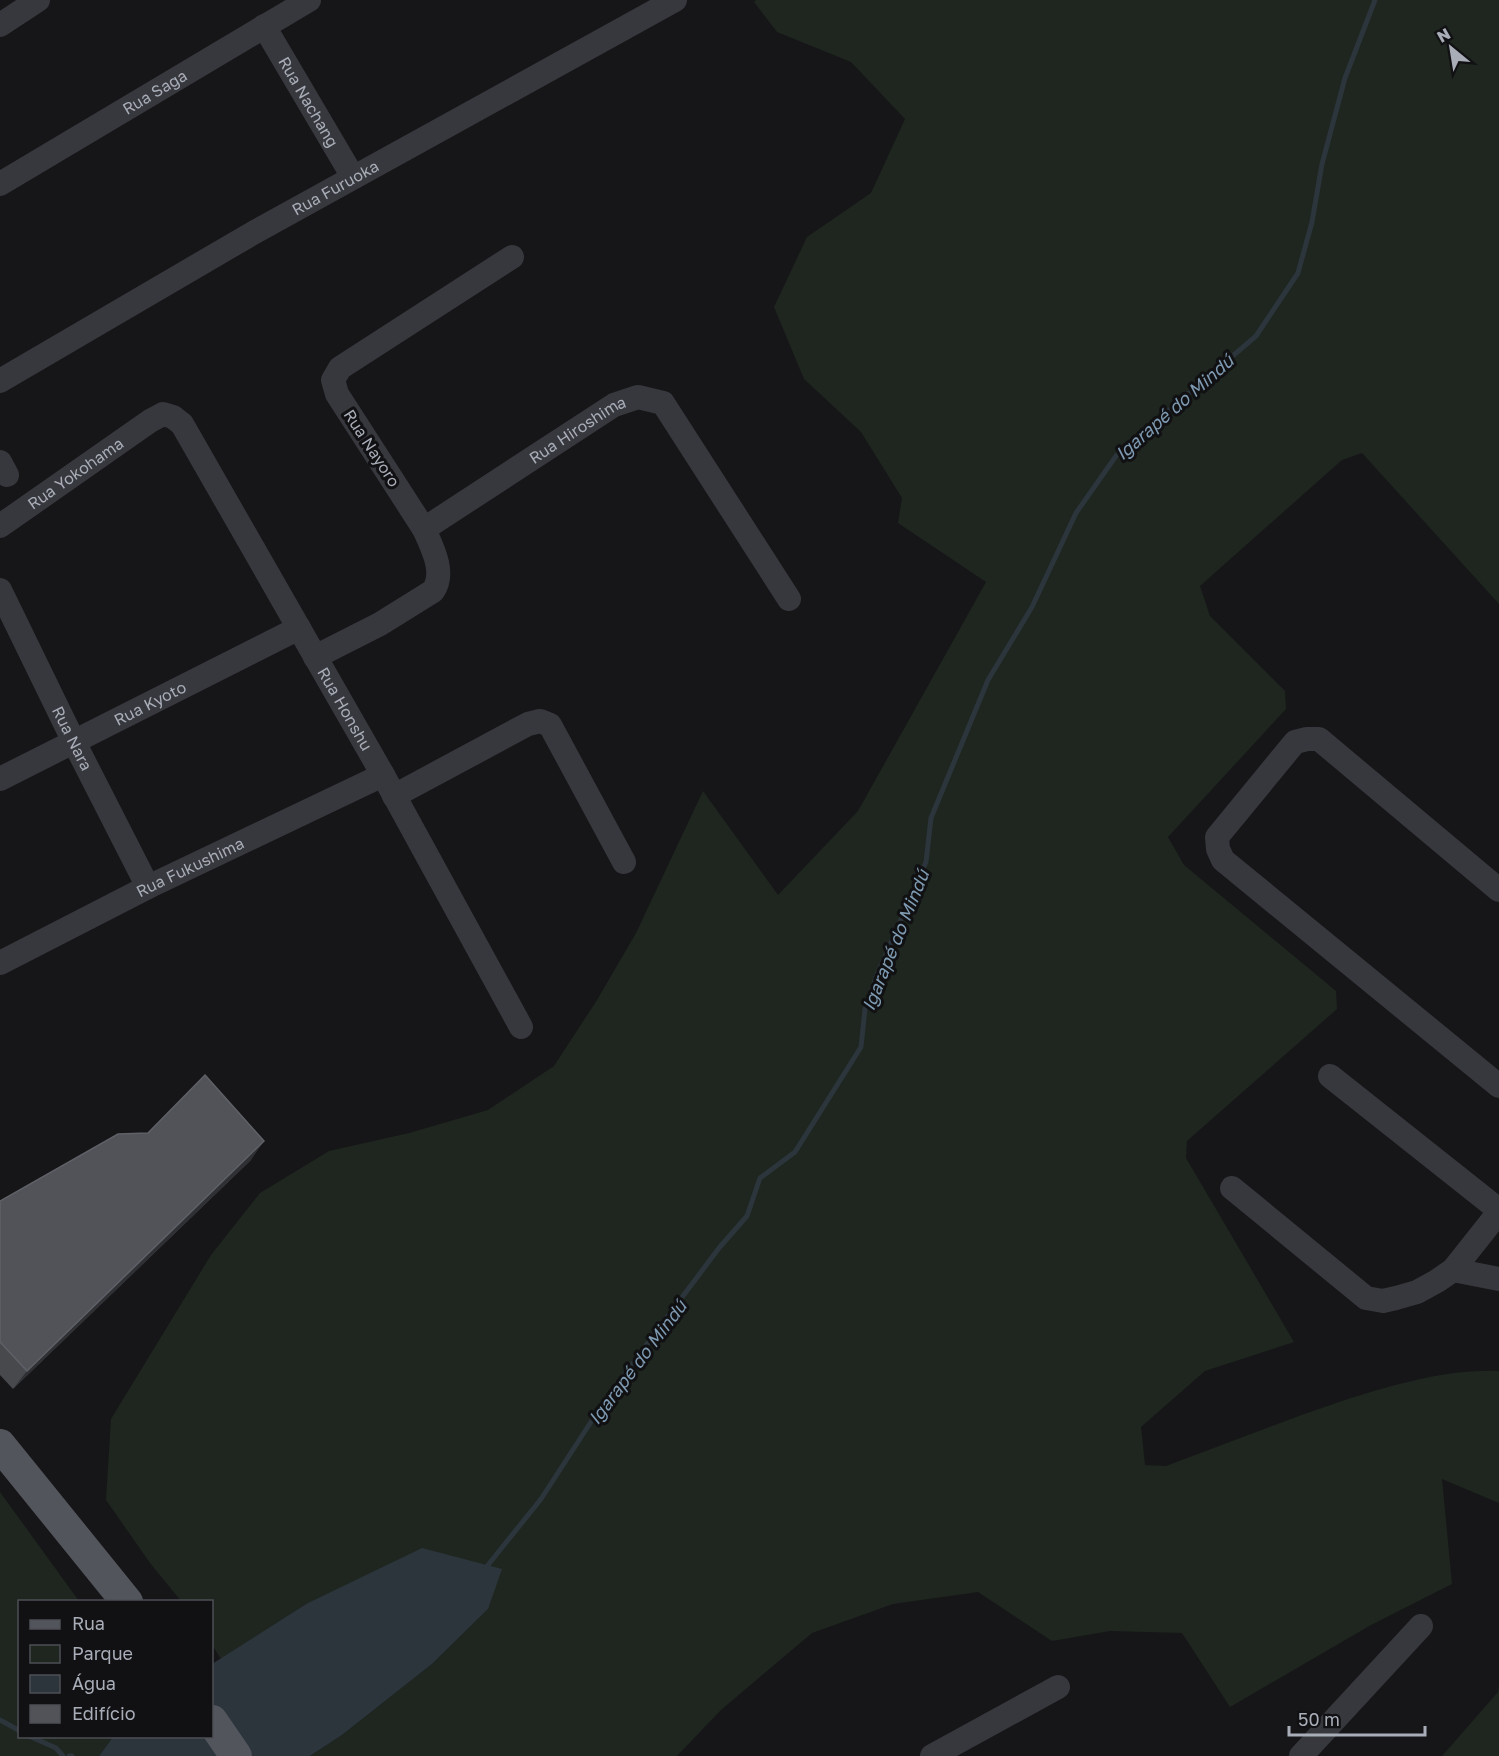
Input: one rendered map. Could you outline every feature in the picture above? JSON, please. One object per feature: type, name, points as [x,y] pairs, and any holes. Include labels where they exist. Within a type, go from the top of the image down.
[{"type":"main road","points":[[0,1445],[125,1600]]},
{"type":"main road","points":[[213,1722],[236,1756]]},
{"type":"street","points":[[0,25],[38,0]]},
{"type":"street","name":"Rua Saga","points":[[0,184],[309,0]]},
{"type":"street","name":"Rua Furuoka","points":[[0,381],[253,233],[675,0]]},
{"type":"street","name":"Rua Nachang","points":[[264,26],[353,177]]},
{"type":"street","name":"Rua Nayoro","points":[[315,657],[380,624],[433,591],[438,584],[439,575],[434,552],[424,529],[337,394],[333,380],[340,368],[512,256]]},
{"type":"street","name":"Rua Hiroshima","points":[[424,529],[615,405],[638,397],[663,403],[789,599]]},
{"type":"street","name":"Rua Honshu","points":[[150,421],[163,414],[173,417],[182,424],[383,775],[521,1027]]},
{"type":"street","name":"Rua Yokohama","points":[[0,526],[150,421]]},
{"type":"street","name":"Rua Nara","points":[[0,590],[148,887]]},
{"type":"street","name":"Rua Kyoto","points":[[0,779],[299,628]]},
{"type":"street","points":[[394,796],[528,724],[540,721],[550,725],[624,862]]},
{"type":"street","points":[[1499,890],[1319,739],[1295,742],[1217,837],[1218,849],[1223,860],[1499,1086]]},
{"type":"street","name":"Rua Fukushima","points":[[0,963],[148,887],[383,775]]},
{"type":"street","points":[[1232,1188],[1366,1298],[1383,1301],[1418,1292],[1453,1270],[1499,1211],[1330,1076]]},
{"type":"street","points":[[1453,1270],[1499,1279]]},
{"type":"street","points":[[1301,1756],[1421,1626]]},
{"type":"street","points":[[932,1756],[1058,1687]]},
{"type":"green space","points":[[756,0],[1499,0],[1499,604],[1362,453],[1342,460],[1200,586],[1210,616],[1285,691],[1286,709],[1168,837],[1184,865],[1336,991],[1337,1009],[1187,1141],[1186,1158],[1294,1342],[1205,1371],[1141,1427],[1145,1465],[1166,1466],[1298,1416],[1380,1389],[1439,1375],[1499,1371],[1499,1503],[1442,1479],[1452,1584],[1371,1625],[1230,1707],[1182,1633],[1110,1631],[1052,1641],[978,1592],[893,1604],[812,1633],[721,1710],[677,1756],[310,1756],[342,1735],[432,1664],[488,1609],[306,1604],[221,1659],[213,1647],[213,1600],[180,1600],[150,1563],[106,1500],[111,1419],[211,1255],[260,1193],[329,1151],[409,1133],[488,1110],[554,1066],[597,1000],[636,933],[703,791],[778,895],[858,811],[986,582],[898,523],[902,498],[861,432],[804,379],[774,307],[807,237],[871,193],[905,119],[851,62],[777,32],[754,2]]},
{"type":"green space","points":[[0,1492],[78,1600],[18,1600],[18,1738],[112,1738],[99,1756],[0,1756]]},
{"type":"green space","points":[[1499,1685],[1499,1756],[1442,1756],[1498,1692]]},
{"type":"water","points":[[422,1548],[502,1569],[488,1609],[432,1664],[342,1735],[310,1756],[99,1756],[112,1738],[213,1738],[213,1663],[306,1604]]},
{"type":"building","points":[[205,1075],[264,1141],[27,1371],[0,1342],[0,1201],[118,1134],[148,1133]]},
{"type":"waterway","name":"Igarapé do Mindú","points":[[484,1570],[541,1499],[600,1408],[653,1336],[719,1248],[747,1216],[760,1178],[795,1152],[861,1047],[865,1009],[876,977],[926,862],[931,818],[988,680],[1032,607],[1076,513],[1116,456],[1256,336],[1298,273],[1312,222],[1322,164],[1345,78],[1375,0]]},
{"type":"waterway","points":[[0,1720],[18,1730]]},
{"type":"waterway","points":[[34,1738],[56,1748],[63,1756]]}]
